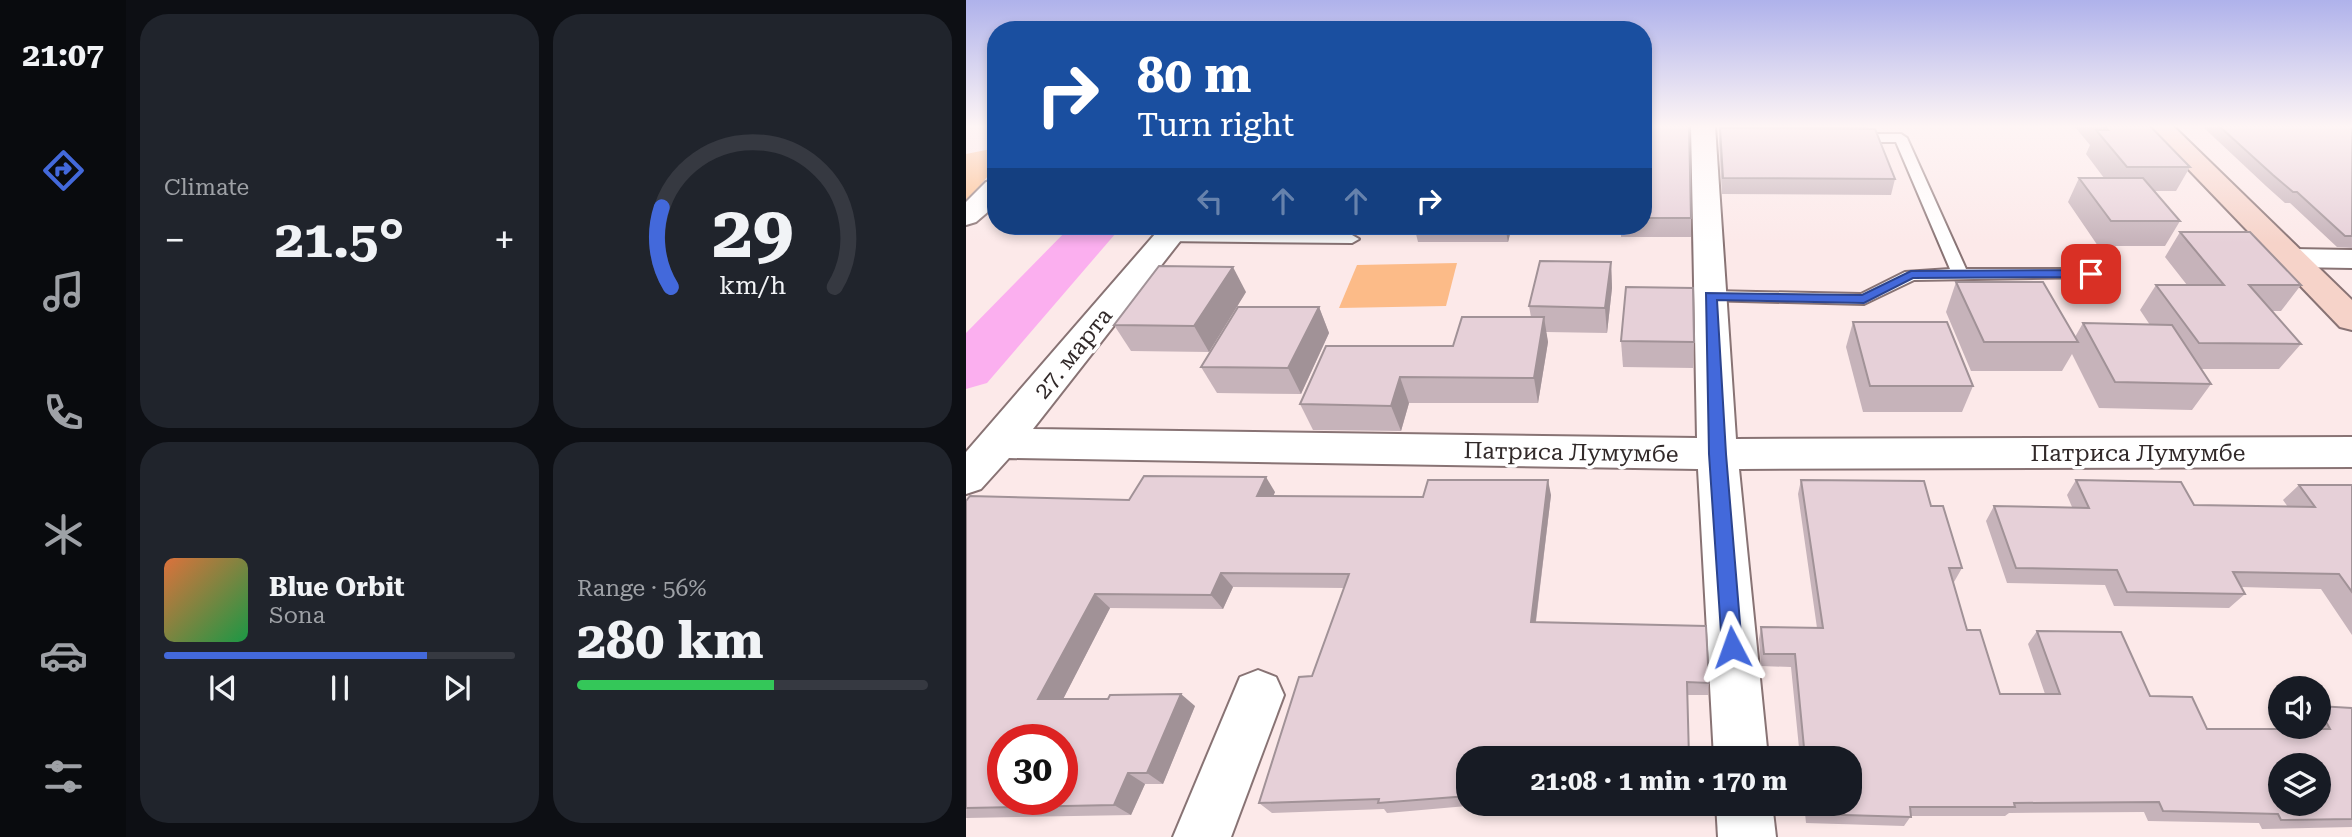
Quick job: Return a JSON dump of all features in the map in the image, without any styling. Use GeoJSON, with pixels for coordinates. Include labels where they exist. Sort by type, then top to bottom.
{"type":"FeatureCollection","features":[{"type":"Feature","properties":{"kind":"street"},"geometry":{"type":"LineString","coordinates":[[1708,165],[1710,296],[1717,454],[1740,746]]}},
{"type":"Feature","properties":{"kind":"street"},"geometry":{"type":"LineString","coordinates":[[2198,165],[2352,319]]}},
{"type":"Feature","properties":{"kind":"street"},"geometry":{"type":"LineString","coordinates":[[966,216],[987,196]]}},
{"type":"Feature","properties":{"kind":"street","name":"27. марта"},"geometry":{"type":"LineString","coordinates":[[966,478],[999,443],[1170,235]]}},
{"type":"Feature","properties":{"kind":"street"},"geometry":{"type":"LineString","coordinates":[[2292,258],[2352,259]]}},
{"type":"Feature","properties":{"kind":"street","name":"Патриса Лумумбе"},"geometry":{"type":"LineString","coordinates":[[999,443],[1717,454],[2352,452]]}},
{"type":"Feature","properties":{"kind":"street"},"geometry":{"type":"LineString","coordinates":[[1202,837],[1258,695]]}},
{"type":"Feature","properties":{"kind":"street"},"geometry":{"type":"LineString","coordinates":[[1745,816],[1747,837]]}},
{"type":"Feature","properties":{"kind":"lane"},"geometry":{"type":"LineString","coordinates":[[1913,165],[1961,274]]}},
{"type":"Feature","properties":{"kind":"lane"},"geometry":{"type":"LineString","coordinates":[[1249,235],[1352,239]]}},
{"type":"Feature","properties":{"kind":"lane"},"geometry":{"type":"LineString","coordinates":[[1710,296],[1864,299],[1911,275],[2091,274]]}},
{"type":"Feature","properties":{"kind":"shaded area"},"geometry":{"type":"Polygon","coordinates":[[[966,165],[987,165],[987,177],[966,203],[966,165]]]}},
{"type":"Feature","properties":{"kind":"shaded area"},"geometry":{"type":"Polygon","coordinates":[[[1457,263],[1446,306],[1339,308],[1357,265],[1457,263]]]}},
{"type":"Feature","properties":{"kind":"building"},"geometry":{"type":"Polygon","coordinates":[[[1652,165],[1690,165],[1691,218],[1652,218],[1652,165]]]}},
{"type":"Feature","properties":{"kind":"building"},"geometry":{"type":"Polygon","coordinates":[[[1722,165],[1889,165],[1895,179],[1723,178],[1722,165]]]}},
{"type":"Feature","properties":{"kind":"building"},"geometry":{"type":"Polygon","coordinates":[[[2125,165],[2190,167],[2127,167],[2125,165]]]}},
{"type":"Feature","properties":{"kind":"building"},"geometry":{"type":"Polygon","coordinates":[[[2262,165],[2352,165],[2352,236],[2345,236],[2297,192],[2293,192],[2262,165]]]}},
{"type":"Feature","properties":{"kind":"building"},"geometry":{"type":"Polygon","coordinates":[[[2079,178],[2143,178],[2180,221],[2111,221],[2079,178]]]}},
{"type":"Feature","properties":{"kind":"building"},"geometry":{"type":"Polygon","coordinates":[[[2180,232],[2250,232],[2301,285],[2249,285],[2301,344],[2199,343],[2156,285],[2224,285],[2180,232]]]}},
{"type":"Feature","properties":{"kind":"building"},"geometry":{"type":"Polygon","coordinates":[[[1540,261],[1611,262],[1605,308],[1529,306],[1540,261]]]}},
{"type":"Feature","properties":{"kind":"building"},"geometry":{"type":"Polygon","coordinates":[[[1159,266],[1233,267],[1194,326],[1114,325],[1159,266]]]}},
{"type":"Feature","properties":{"kind":"building"},"geometry":{"type":"Polygon","coordinates":[[[1956,282],[2043,282],[2078,342],[1984,342],[1956,282]]]}},
{"type":"Feature","properties":{"kind":"building"},"geometry":{"type":"Polygon","coordinates":[[[1626,287],[1693,288],[1694,342],[1621,341],[1626,287]]]}},
{"type":"Feature","properties":{"kind":"building"},"geometry":{"type":"Polygon","coordinates":[[[1238,307],[1319,307],[1288,368],[1201,367],[1238,307]]]}},
{"type":"Feature","properties":{"kind":"building"},"geometry":{"type":"Polygon","coordinates":[[[1462,317],[1544,317],[1534,378],[1400,377],[1391,406],[1300,404],[1326,346],[1453,346],[1462,317]]]}},
{"type":"Feature","properties":{"kind":"building"},"geometry":{"type":"Polygon","coordinates":[[[1853,322],[1947,322],[1973,386],[1870,386],[1853,322]]]}},
{"type":"Feature","properties":{"kind":"building"},"geometry":{"type":"Polygon","coordinates":[[[2083,323],[2172,325],[2211,384],[2115,382],[2083,323]]]}},
{"type":"Feature","properties":{"kind":"building"},"geometry":{"type":"Polygon","coordinates":[[[1144,476],[1266,477],[1257,496],[1423,497],[1428,480],[1548,480],[1531,622],[1706,626],[1709,683],[1687,682],[1689,746],[1456,746],[1456,797],[1378,803],[1379,799],[1259,803],[1299,677],[1312,676],[1349,574],[1221,573],[1211,595],[1095,594],[1038,699],[1108,699],[1110,695],[1181,694],[1147,773],[1128,773],[1114,805],[1078,806],[1078,724],[987,724],[987,808],[966,808],[966,501],[970,496],[1129,500],[1144,476]]]}},
{"type":"Feature","properties":{"kind":"building"},"geometry":{"type":"Polygon","coordinates":[[[1801,480],[1924,481],[1931,506],[1943,506],[1962,568],[1949,568],[1967,630],[1980,630],[2000,694],[2060,694],[2037,631],[2121,632],[2150,696],[2192,697],[2207,729],[2268,729],[2268,739],[2331,739],[2331,707],[2352,708],[2352,819],[2281,820],[2279,816],[2331,816],[2331,753],[2268,753],[2268,814],[2163,811],[2159,802],[2014,803],[2015,807],[1910,807],[1911,817],[1862,816],[1862,746],[1804,746],[1795,654],[1764,654],[1761,627],[1823,628],[1801,480]]]}},
{"type":"Feature","properties":{"kind":"building"},"geometry":{"type":"Polygon","coordinates":[[[2076,480],[2181,482],[2194,505],[2315,507],[2299,485],[2352,485],[2352,592],[2339,574],[2233,572],[2245,594],[2127,592],[2117,570],[2016,568],[1994,506],[2089,508],[2076,480]]]}},
{"type":"Feature","properties":{"kind":"waterway"},"geometry":{"type":"LineString","coordinates":[[966,369],[1090,235]]}},
{"type":"Feature","properties":{"kind":"route"},"geometry":{"type":"LineString","coordinates":[[1732,647],[1717,454],[1710,296],[1864,299],[1911,275],[2091,274]]}}]}
